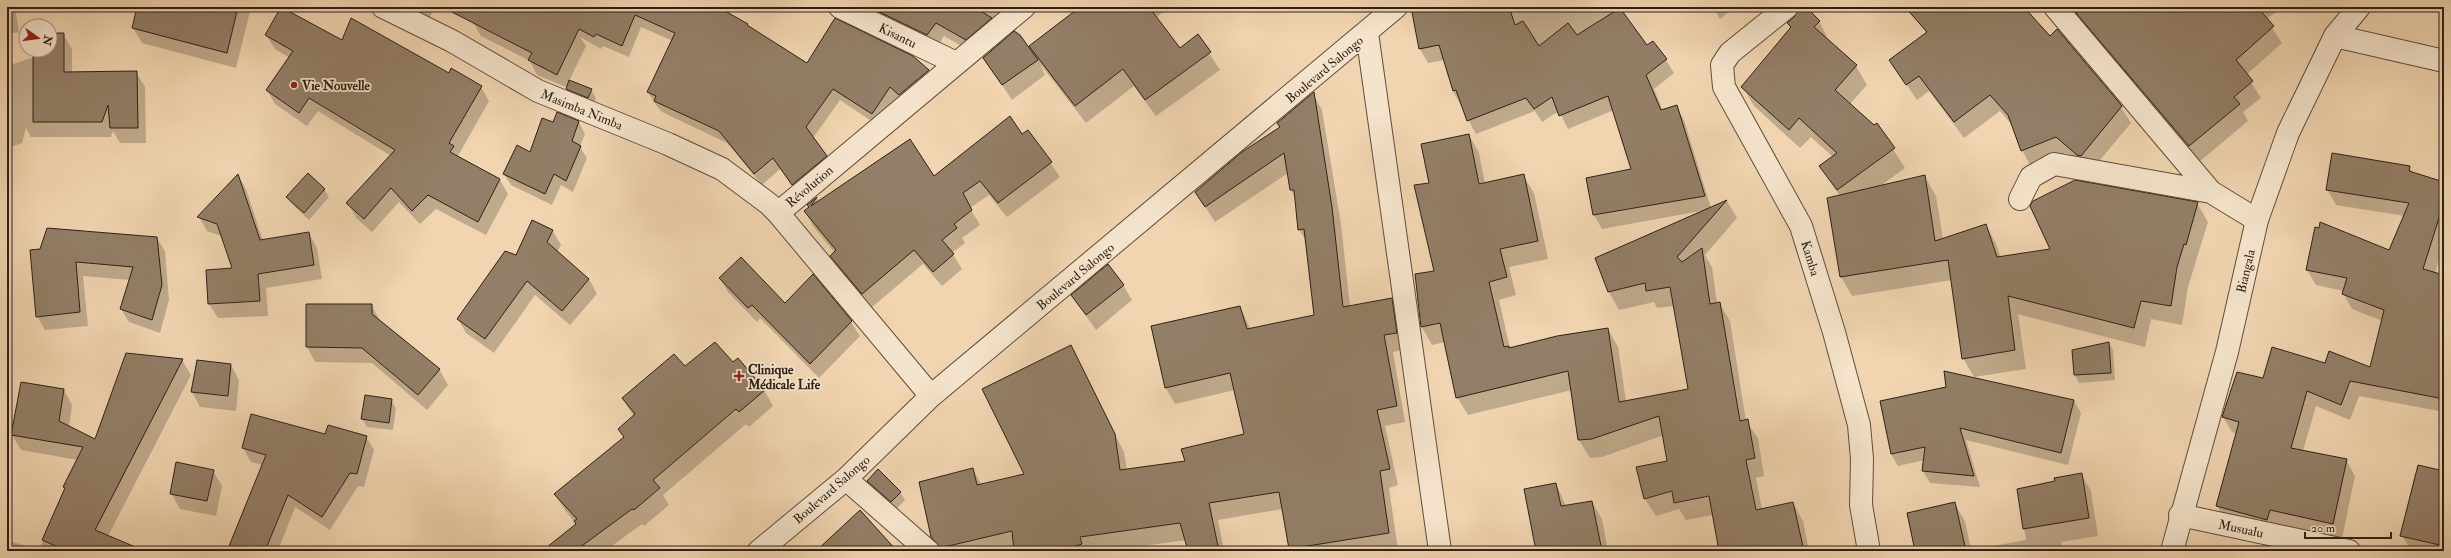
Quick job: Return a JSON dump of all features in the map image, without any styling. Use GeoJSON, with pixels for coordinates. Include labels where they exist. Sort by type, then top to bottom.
{"type":"FeatureCollection","features":[{"type":"Feature","properties":{"kind":"street","name":"Masimba Nimba"},"geometry":{"type":"LineString","coordinates":[[383,7],[452,41],[538,91],[668,144],[722,170],[769,204],[778,213]]}},
{"type":"Feature","properties":{"kind":"street","name":"Kisantu"},"geometry":{"type":"LineString","coordinates":[[840,7],[956,63]]}},
{"type":"Feature","properties":{"kind":"street","name":"Révolution"},"geometry":{"type":"LineString","coordinates":[[931,396],[778,213],[1024,7]]}},
{"type":"Feature","properties":{"kind":"street","name":"Boulevard Salongo"},"geometry":{"type":"LineString","coordinates":[[759,551],[846,479],[931,396],[1367,33],[1396,7]]}},
{"type":"Feature","properties":{"kind":"street","name":"Kamba"},"geometry":{"type":"LineString","coordinates":[[1787,7],[1730,53],[1722,65],[1724,87],[1801,226],[1829,317],[1859,426],[1862,459],[1861,505],[1869,551]]}},
{"type":"Feature","properties":{"kind":"street"},"geometry":{"type":"LineString","coordinates":[[2055,7],[2211,192],[2257,220]]}},
{"type":"Feature","properties":{"kind":"street","name":"Biangala"},"geometry":{"type":"LineString","coordinates":[[2172,551],[2180,515],[2227,352],[2257,220],[2288,133],[2334,36],[2359,7]]}},
{"type":"Feature","properties":{"kind":"street"},"geometry":{"type":"LineString","coordinates":[[1367,33],[1440,551]]}},
{"type":"Feature","properties":{"kind":"street"},"geometry":{"type":"LineString","coordinates":[[2334,36],[2444,61]]}},
{"type":"Feature","properties":{"kind":"street"},"geometry":{"type":"LineString","coordinates":[[2020,198],[2031,177],[2054,164],[2211,192]]}},
{"type":"Feature","properties":{"kind":"street"},"geometry":{"type":"LineString","coordinates":[[846,479],[928,551]]}},
{"type":"Feature","properties":{"kind":"street","name":"Musualu"},"geometry":{"type":"LineString","coordinates":[[2180,515],[2349,551]]}},
{"type":"Feature","properties":{"kind":"building"},"geometry":{"type":"Polygon","coordinates":[[[137,7],[238,7],[227,53],[132,28],[137,7]]]}},
{"type":"Feature","properties":{"kind":"building"},"geometry":{"type":"Polygon","coordinates":[[[281,7],[342,40],[351,18],[449,73],[451,68],[482,86],[449,143],[454,146],[450,152],[500,179],[478,222],[428,195],[412,211],[391,188],[364,219],[346,203],[395,150],[309,98],[299,113],[266,90],[293,51],[265,35],[281,7]]]}},
{"type":"Feature","properties":{"kind":"building"},"geometry":{"type":"Polygon","coordinates":[[[442,7],[718,7],[748,24],[747,25],[807,63],[835,18],[913,56],[929,70],[899,95],[890,87],[872,114],[833,89],[806,127],[827,156],[792,185],[773,158],[754,174],[719,131],[654,101],[656,96],[647,92],[675,33],[635,15],[622,46],[596,34],[594,37],[579,29],[557,75],[528,60],[532,53],[442,7]]]}},
{"type":"Feature","properties":{"kind":"building"},"geometry":{"type":"Polygon","coordinates":[[[869,7],[974,7],[992,18],[966,40],[936,23],[927,35],[869,7]]]}},
{"type":"Feature","properties":{"kind":"building"},"geometry":{"type":"Polygon","coordinates":[[[1080,7],[1149,7],[1180,48],[1198,34],[1211,52],[1145,100],[1123,69],[1075,106],[1029,46],[1080,7]]]}},
{"type":"Feature","properties":{"kind":"building"},"geometry":{"type":"Polygon","coordinates":[[[1411,7],[1509,7],[1515,25],[1523,21],[1539,46],[1568,23],[1577,35],[1620,8],[1647,45],[1653,41],[1667,59],[1646,75],[1661,110],[1677,105],[1705,196],[1593,215],[1586,178],[1631,169],[1608,96],[1559,116],[1552,97],[1534,109],[1526,98],[1467,121],[1456,90],[1453,91],[1439,45],[1419,49],[1411,7]]]}},
{"type":"Feature","properties":{"kind":"building"},"geometry":{"type":"Polygon","coordinates":[[[1799,7],[1806,7],[1820,21],[1814,27],[1857,65],[1835,90],[1874,125],[1877,123],[1895,148],[1837,190],[1819,166],[1837,153],[1799,118],[1789,130],[1741,87],[1791,27],[1787,23],[1795,16],[1799,7]]]}},
{"type":"Feature","properties":{"kind":"building"},"geometry":{"type":"Polygon","coordinates":[[[1905,7],[2024,7],[2050,36],[2057,29],[2122,106],[2081,156],[2077,155],[2056,137],[2021,151],[2008,115],[1990,95],[1954,122],[1919,76],[1906,85],[1889,60],[1927,32],[1905,7]]]}},
{"type":"Feature","properties":{"kind":"building"},"geometry":{"type":"Polygon","coordinates":[[[2083,7],[2257,7],[2274,26],[2236,60],[2253,81],[2234,97],[2240,104],[2189,146],[2076,13],[2083,7]]]}},
{"type":"Feature","properties":{"kind":"building"},"geometry":{"type":"Polygon","coordinates":[[[1014,31],[1020,35],[1038,60],[1002,85],[983,58],[1014,31]]]}},
{"type":"Feature","properties":{"kind":"building"},"geometry":{"type":"Polygon","coordinates":[[[58,33],[64,33],[64,72],[137,71],[138,128],[110,128],[108,105],[102,122],[33,122],[33,58],[58,58],[58,33]]]}},
{"type":"Feature","properties":{"kind":"building"},"geometry":{"type":"Polygon","coordinates":[[[569,80],[592,89],[588,98],[566,89],[569,80]]]}},
{"type":"Feature","properties":{"kind":"building"},"geometry":{"type":"Polygon","coordinates":[[[1314,92],[1332,207],[1343,307],[1392,298],[1397,333],[1384,335],[1397,406],[1377,410],[1390,469],[1380,471],[1389,533],[1289,549],[1279,492],[1209,503],[1219,551],[1188,551],[1180,523],[1080,537],[1082,544],[1060,551],[1014,551],[1012,531],[940,548],[931,537],[919,482],[973,468],[977,485],[1024,474],[982,389],[1071,345],[1115,434],[1120,470],[1185,461],[1181,449],[1244,434],[1230,373],[1165,388],[1151,326],[1240,306],[1247,329],[1314,315],[1304,229],[1298,230],[1294,190],[1290,190],[1284,153],[1205,207],[1195,192],[1242,152],[1280,127],[1277,123],[1314,92]]]}},
{"type":"Feature","properties":{"kind":"building"},"geometry":{"type":"Polygon","coordinates":[[[557,112],[579,121],[572,141],[581,146],[566,181],[554,174],[545,194],[503,174],[517,145],[530,152],[542,118],[553,122],[557,112]]]}},
{"type":"Feature","properties":{"kind":"building"},"geometry":{"type":"Polygon","coordinates":[[[1010,116],[1022,134],[1028,130],[1052,162],[998,203],[980,181],[963,193],[972,210],[954,224],[957,228],[942,240],[954,254],[933,272],[914,250],[862,294],[830,256],[836,250],[804,211],[809,207],[807,205],[817,197],[811,206],[910,139],[934,176],[1010,116]]]}},
{"type":"Feature","properties":{"kind":"building"},"geometry":{"type":"Polygon","coordinates":[[[1469,134],[1479,184],[1524,174],[1538,241],[1500,249],[1507,277],[1489,282],[1504,347],[1509,346],[1509,348],[1557,336],[1608,328],[1619,402],[1688,389],[1670,287],[1646,291],[1645,283],[1608,292],[1595,258],[1727,200],[1677,257],[1682,262],[1702,248],[1710,304],[1720,302],[1740,421],[1748,419],[1755,458],[1746,460],[1756,510],[1793,502],[1804,551],[1719,551],[1709,496],[1674,503],[1672,491],[1644,499],[1636,467],[1667,461],[1659,416],[1592,439],[1578,440],[1568,371],[1456,398],[1440,323],[1421,327],[1415,274],[1434,271],[1414,185],[1429,183],[1421,144],[1469,134]]]}},
{"type":"Feature","properties":{"kind":"building"},"geometry":{"type":"Polygon","coordinates":[[[2332,153],[2410,166],[2409,171],[2444,182],[2444,202],[2423,269],[2444,275],[2444,399],[2350,381],[2341,405],[2307,391],[2291,448],[2347,459],[2333,524],[2270,510],[2267,520],[2216,506],[2239,422],[2222,417],[2237,372],[2263,378],[2272,347],[2325,363],[2329,351],[2370,367],[2384,310],[2342,294],[2347,278],[2306,270],[2315,227],[2319,228],[2320,222],[2389,250],[2409,203],[2326,190],[2332,153]]]}},
{"type":"Feature","properties":{"kind":"building"},"geometry":{"type":"Polygon","coordinates":[[[308,173],[325,189],[304,213],[286,197],[308,173]]]}},
{"type":"Feature","properties":{"kind":"building"},"geometry":{"type":"Polygon","coordinates":[[[238,174],[260,240],[309,232],[314,265],[258,274],[260,301],[208,304],[206,270],[232,268],[217,224],[197,217],[238,174]]]}},
{"type":"Feature","properties":{"kind":"building"},"geometry":{"type":"Polygon","coordinates":[[[1925,175],[1935,241],[1986,224],[1997,257],[2050,249],[2030,206],[2033,201],[2075,180],[2198,202],[2186,245],[2184,244],[2177,267],[2171,306],[2141,301],[2134,328],[2008,296],[2015,350],[1962,359],[1948,260],[1840,277],[1827,198],[1925,175]]]}},
{"type":"Feature","properties":{"kind":"building"},"geometry":{"type":"Polygon","coordinates":[[[532,220],[553,230],[547,242],[589,279],[562,311],[527,281],[485,339],[457,319],[505,251],[516,255],[532,220]]]}},
{"type":"Feature","properties":{"kind":"building"},"geometry":{"type":"Polygon","coordinates":[[[47,228],[157,237],[162,285],[152,320],[120,309],[133,267],[76,262],[80,312],[36,317],[30,250],[40,249],[47,228]]]}},
{"type":"Feature","properties":{"kind":"building"},"geometry":{"type":"Polygon","coordinates":[[[741,257],[785,303],[813,274],[852,321],[810,364],[752,305],[748,308],[719,278],[741,257]]]}},
{"type":"Feature","properties":{"kind":"building"},"geometry":{"type":"Polygon","coordinates":[[[1108,264],[1124,285],[1086,315],[1071,295],[1108,264]]]}},
{"type":"Feature","properties":{"kind":"building"},"geometry":{"type":"Polygon","coordinates":[[[306,304],[372,304],[372,314],[440,369],[418,395],[362,348],[306,347],[306,304]]]}},
{"type":"Feature","properties":{"kind":"building"},"geometry":{"type":"Polygon","coordinates":[[[715,342],[733,362],[738,358],[765,390],[739,412],[736,409],[653,480],[660,488],[634,510],[632,509],[575,551],[542,551],[576,524],[574,521],[577,519],[554,494],[624,437],[618,429],[635,414],[622,398],[674,354],[685,366],[715,342]]]}},
{"type":"Feature","properties":{"kind":"building"},"geometry":{"type":"Polygon","coordinates":[[[2109,342],[2111,373],[2074,375],[2072,350],[2109,342]]]}},
{"type":"Feature","properties":{"kind":"building"},"geometry":{"type":"Polygon","coordinates":[[[126,353],[183,359],[95,530],[145,551],[67,551],[42,540],[65,488],[63,487],[83,447],[11,435],[21,382],[64,389],[59,421],[95,439],[126,353]]]}},
{"type":"Feature","properties":{"kind":"building"},"geometry":{"type":"Polygon","coordinates":[[[197,360],[231,364],[228,396],[191,392],[197,360]]]}},
{"type":"Feature","properties":{"kind":"building"},"geometry":{"type":"Polygon","coordinates":[[[1944,371],[2074,400],[2061,453],[1960,428],[1974,476],[1922,471],[1925,447],[1891,454],[1880,401],[1946,387],[1944,371]]]}},
{"type":"Feature","properties":{"kind":"building"},"geometry":{"type":"Polygon","coordinates":[[[365,395],[392,399],[389,423],[361,419],[365,395]]]}},
{"type":"Feature","properties":{"kind":"building"},"geometry":{"type":"Polygon","coordinates":[[[251,414],[325,434],[328,425],[367,436],[357,474],[350,473],[322,517],[288,495],[265,551],[227,551],[266,455],[242,448],[251,414]]]}},
{"type":"Feature","properties":{"kind":"building"},"geometry":{"type":"Polygon","coordinates":[[[176,462],[214,470],[207,501],[170,494],[176,462]]]}},
{"type":"Feature","properties":{"kind":"building"},"geometry":{"type":"Polygon","coordinates":[[[2418,465],[2444,471],[2444,546],[2400,536],[2418,465]]]}},
{"type":"Feature","properties":{"kind":"building"},"geometry":{"type":"Polygon","coordinates":[[[878,469],[901,492],[891,502],[867,481],[878,469]]]}},
{"type":"Feature","properties":{"kind":"building"},"geometry":{"type":"Polygon","coordinates":[[[2082,473],[2089,518],[2023,529],[2017,489],[2055,481],[2054,478],[2082,473]]]}},
{"type":"Feature","properties":{"kind":"building"},"geometry":{"type":"Polygon","coordinates":[[[1556,483],[1561,506],[1592,501],[1602,551],[1536,551],[1524,489],[1556,483]]]}},
{"type":"Feature","properties":{"kind":"building"},"geometry":{"type":"Polygon","coordinates":[[[1955,502],[1966,551],[1915,551],[1907,513],[1955,502]]]}},
{"type":"Feature","properties":{"kind":"building"},"geometry":{"type":"Polygon","coordinates":[[[860,510],[897,551],[816,551],[860,510]]]}},
{"type":"Feature","properties":{"kind":"place","name":"Vie Nouvelle"},"geometry":{"type":"Point","coordinates":[294,85]}},
{"type":"Feature","properties":{"kind":"place","name":"Clinique Médicale Life"},"geometry":{"type":"Point","coordinates":[739,376]}}]}
